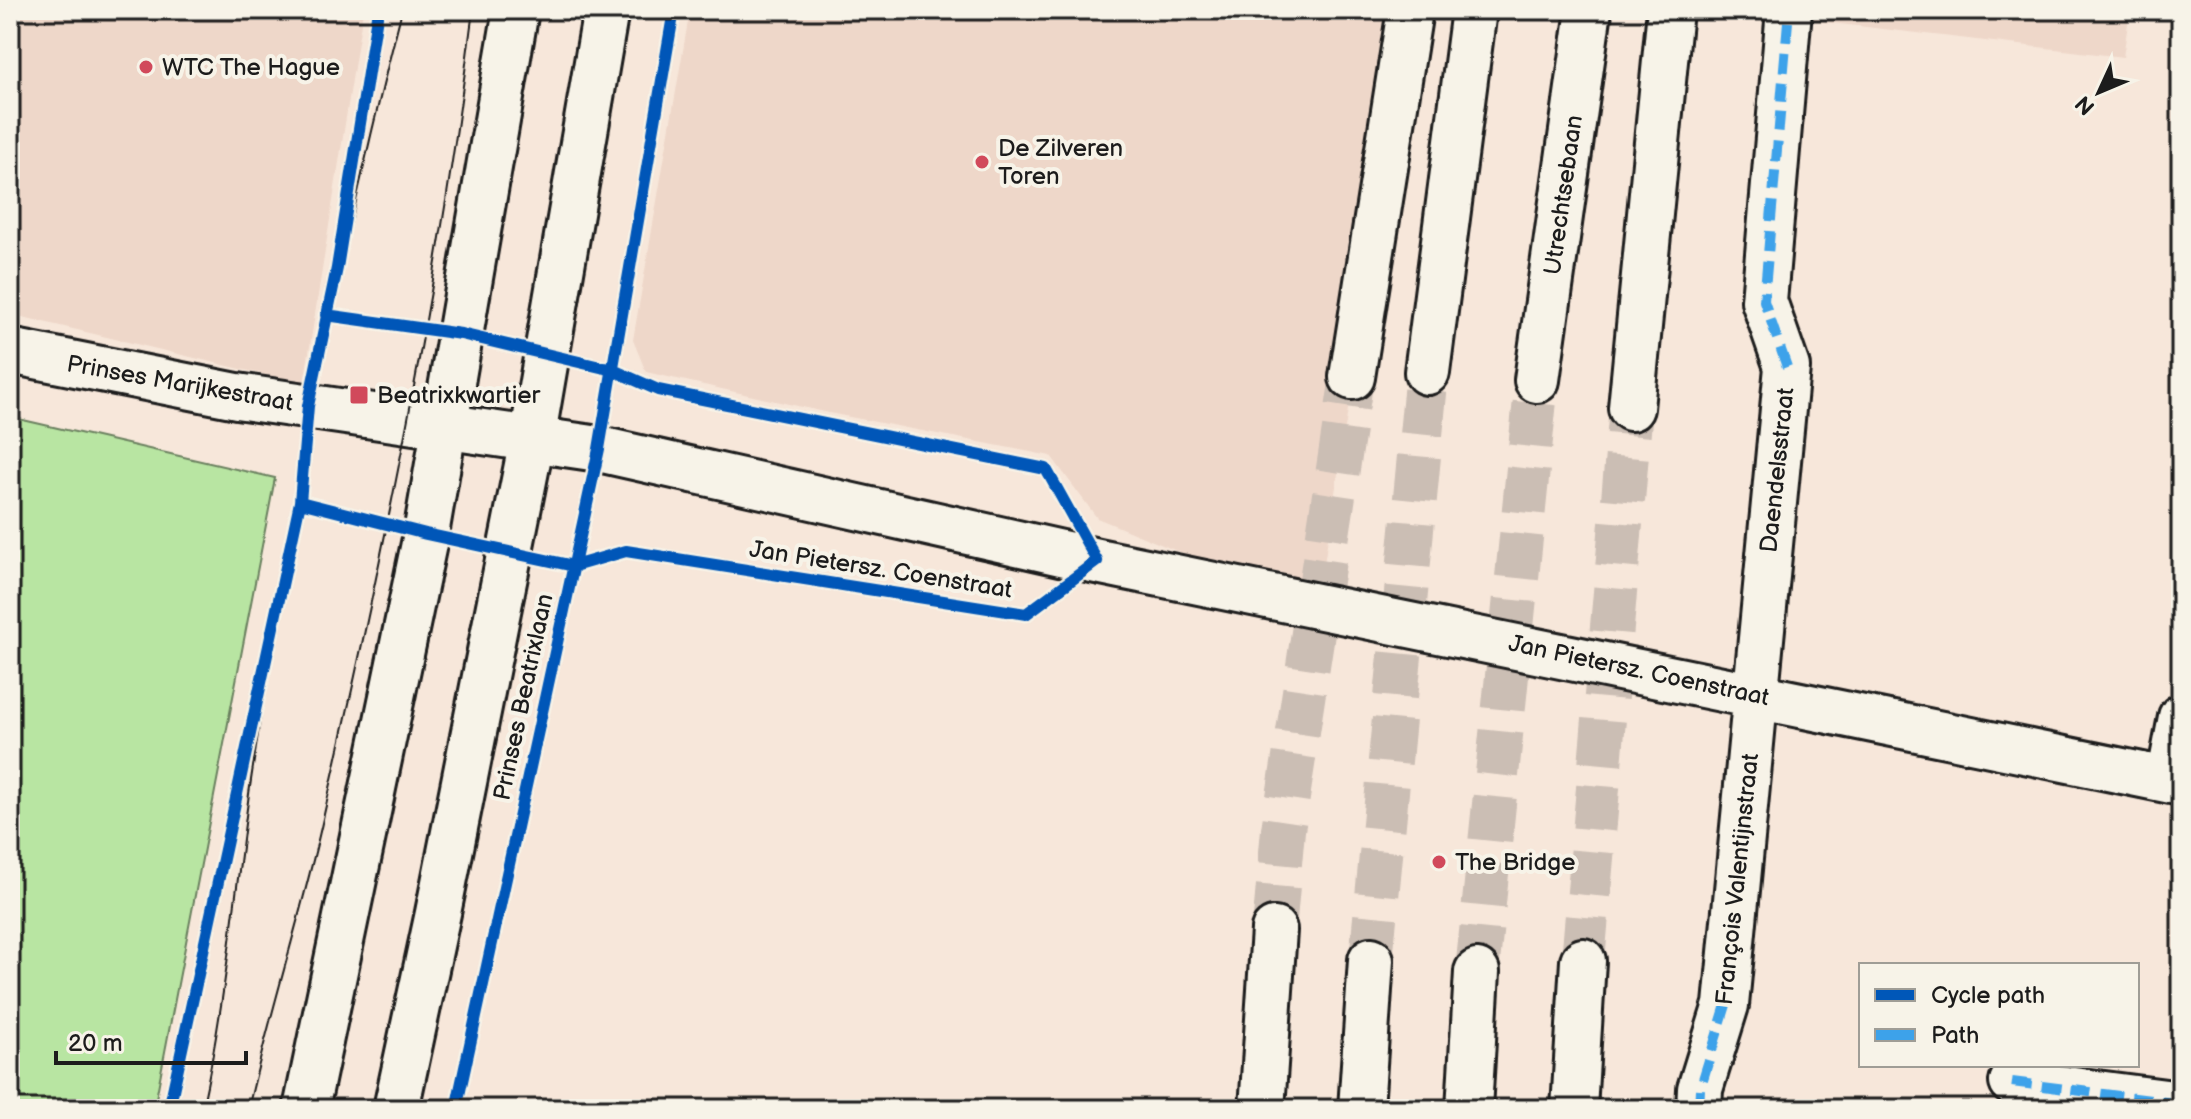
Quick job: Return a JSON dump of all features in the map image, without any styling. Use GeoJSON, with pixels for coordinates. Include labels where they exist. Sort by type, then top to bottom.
{"type":"FeatureCollection","features":[{"type":"Feature","properties":{"kind":"street"},"geometry":{"type":"LineString","coordinates":[[306,1109],[426,534],[516,10]]}},
{"type":"Feature","properties":{"kind":"street","name":"Prinses Beatrixlaan"},"geometry":{"type":"LineString","coordinates":[[396,1109],[532,440],[606,10]]}},
{"type":"Feature","properties":{"kind":"street"},"geometry":{"type":"LineString","coordinates":[[1352,377],[1410,10]]}},
{"type":"Feature","properties":{"kind":"street"},"geometry":{"type":"LineString","coordinates":[[1427,372],[1474,10]]}},
{"type":"Feature","properties":{"kind":"street","name":"Utrechtsebaan"},"geometry":{"type":"LineString","coordinates":[[1537,380],[1589,10]]}},
{"type":"Feature","properties":{"kind":"street"},"geometry":{"type":"LineString","coordinates":[[1631,408],[1670,10]]}},
{"type":"Feature","properties":{"kind":"street","name":"Daendelsstraat"},"geometry":{"type":"LineString","coordinates":[[1756,694],[1787,367],[1764,301],[1789,10]]}},
{"type":"Feature","properties":{"kind":"street","name":"Prinses Marijkestraat"},"geometry":{"type":"LineString","coordinates":[[10,351],[237,396],[445,427]]}},
{"type":"Feature","properties":{"kind":"street"},"geometry":{"type":"LineString","coordinates":[[445,427],[532,440]]}},
{"type":"Feature","properties":{"kind":"street","name":"Jan Pietersz. Coenstraat"},"geometry":{"type":"LineString","coordinates":[[532,440],[599,449],[1097,561],[2175,782]]}},
{"type":"Feature","properties":{"kind":"street","name":"François Valentijnstraat"},"geometry":{"type":"LineString","coordinates":[[1699,1109],[1700,1089],[1726,1005],[1756,694]]}},
{"type":"Feature","properties":{"kind":"street"},"geometry":{"type":"LineString","coordinates":[[2175,782],[2181,717]]}},
{"type":"Feature","properties":{"kind":"street"},"geometry":{"type":"LineString","coordinates":[[1262,1109],[1274,930]]}},
{"type":"Feature","properties":{"kind":"street"},"geometry":{"type":"LineString","coordinates":[[1361,1109],[1371,960]]}},
{"type":"Feature","properties":{"kind":"street"},"geometry":{"type":"LineString","coordinates":[[1574,1109],[1583,961]]}},
{"type":"Feature","properties":{"kind":"street"},"geometry":{"type":"LineString","coordinates":[[1469,1109],[1477,972]]}},
{"type":"Feature","properties":{"kind":"street"},"geometry":{"type":"LineString","coordinates":[[2012,1082],[2101,1101],[2181,1104]]}},
{"type":"Feature","properties":{"kind":"shaded area"},"geometry":{"type":"Polygon","coordinates":[[[10,10],[363,10],[304,384],[10,314],[10,10]]]}},
{"type":"Feature","properties":{"kind":"shaded area"},"geometry":{"type":"Polygon","coordinates":[[[690,10],[1410,10],[1317,609],[1097,518],[1051,456],[829,413],[646,372],[633,340],[690,10]]]}},
{"type":"Feature","properties":{"kind":"shaded area"},"geometry":{"type":"Polygon","coordinates":[[[1790,10],[2130,10],[2123,57],[1789,18],[1790,10]]]}},
{"type":"Feature","properties":{"kind":"green space"},"geometry":{"type":"Polygon","coordinates":[[[10,417],[275,478],[154,1109],[10,1109],[10,417]]]}},
{"type":"Feature","properties":{"kind":"tunnel"},"geometry":{"type":"LineString","coordinates":[[1371,960],[1427,372]]}},
{"type":"Feature","properties":{"kind":"tunnel"},"geometry":{"type":"LineString","coordinates":[[1274,930],[1283,830],[1352,377]]}},
{"type":"Feature","properties":{"kind":"tunnel"},"geometry":{"type":"LineString","coordinates":[[1477,972],[1537,380]]}},
{"type":"Feature","properties":{"kind":"tunnel"},"geometry":{"type":"LineString","coordinates":[[1583,961],[1631,408]]}},
{"type":"Feature","properties":{"kind":"tram line"},"geometry":{"type":"LineString","coordinates":[[202,1109],[218,1028],[251,780],[316,393],[356,201],[402,10]]}},
{"type":"Feature","properties":{"kind":"tram line"},"geometry":{"type":"LineString","coordinates":[[248,1109],[322,823],[388,520],[427,317],[473,10]]}},
{"type":"Feature","properties":{"kind":"marked path"},"geometry":{"type":"LineString","coordinates":[[1787,367],[1764,301],[1789,10]]}},
{"type":"Feature","properties":{"kind":"marked path"},"geometry":{"type":"LineString","coordinates":[[1699,1109],[1700,1089],[1726,1005]]}},
{"type":"Feature","properties":{"kind":"marked path"},"geometry":{"type":"LineString","coordinates":[[2012,1082],[2181,1104]]}},
{"type":"Feature","properties":{"kind":"cycle path"},"geometry":{"type":"LineString","coordinates":[[169,1109],[300,502],[308,406],[337,268],[378,10]]}},
{"type":"Feature","properties":{"kind":"cycle path"},"geometry":{"type":"LineString","coordinates":[[456,1109],[599,449],[674,10]]}},
{"type":"Feature","properties":{"kind":"cycle path"},"geometry":{"type":"LineString","coordinates":[[300,502],[426,534],[574,566],[626,551],[1026,614],[1097,561],[1046,469],[658,390],[613,370],[461,334],[326,315]]}},
{"type":"Feature","properties":{"kind":"place","name":"WTC The Hague"},"geometry":{"type":"Point","coordinates":[146,67]}},
{"type":"Feature","properties":{"kind":"place","name":"De Zilveren Toren"},"geometry":{"type":"Point","coordinates":[982,162]}},
{"type":"Feature","properties":{"kind":"place","name":"Beatrixkwartier"},"geometry":{"type":"Point","coordinates":[359,395]}},
{"type":"Feature","properties":{"kind":"place","name":"The Bridge"},"geometry":{"type":"Point","coordinates":[1439,862]}}]}
